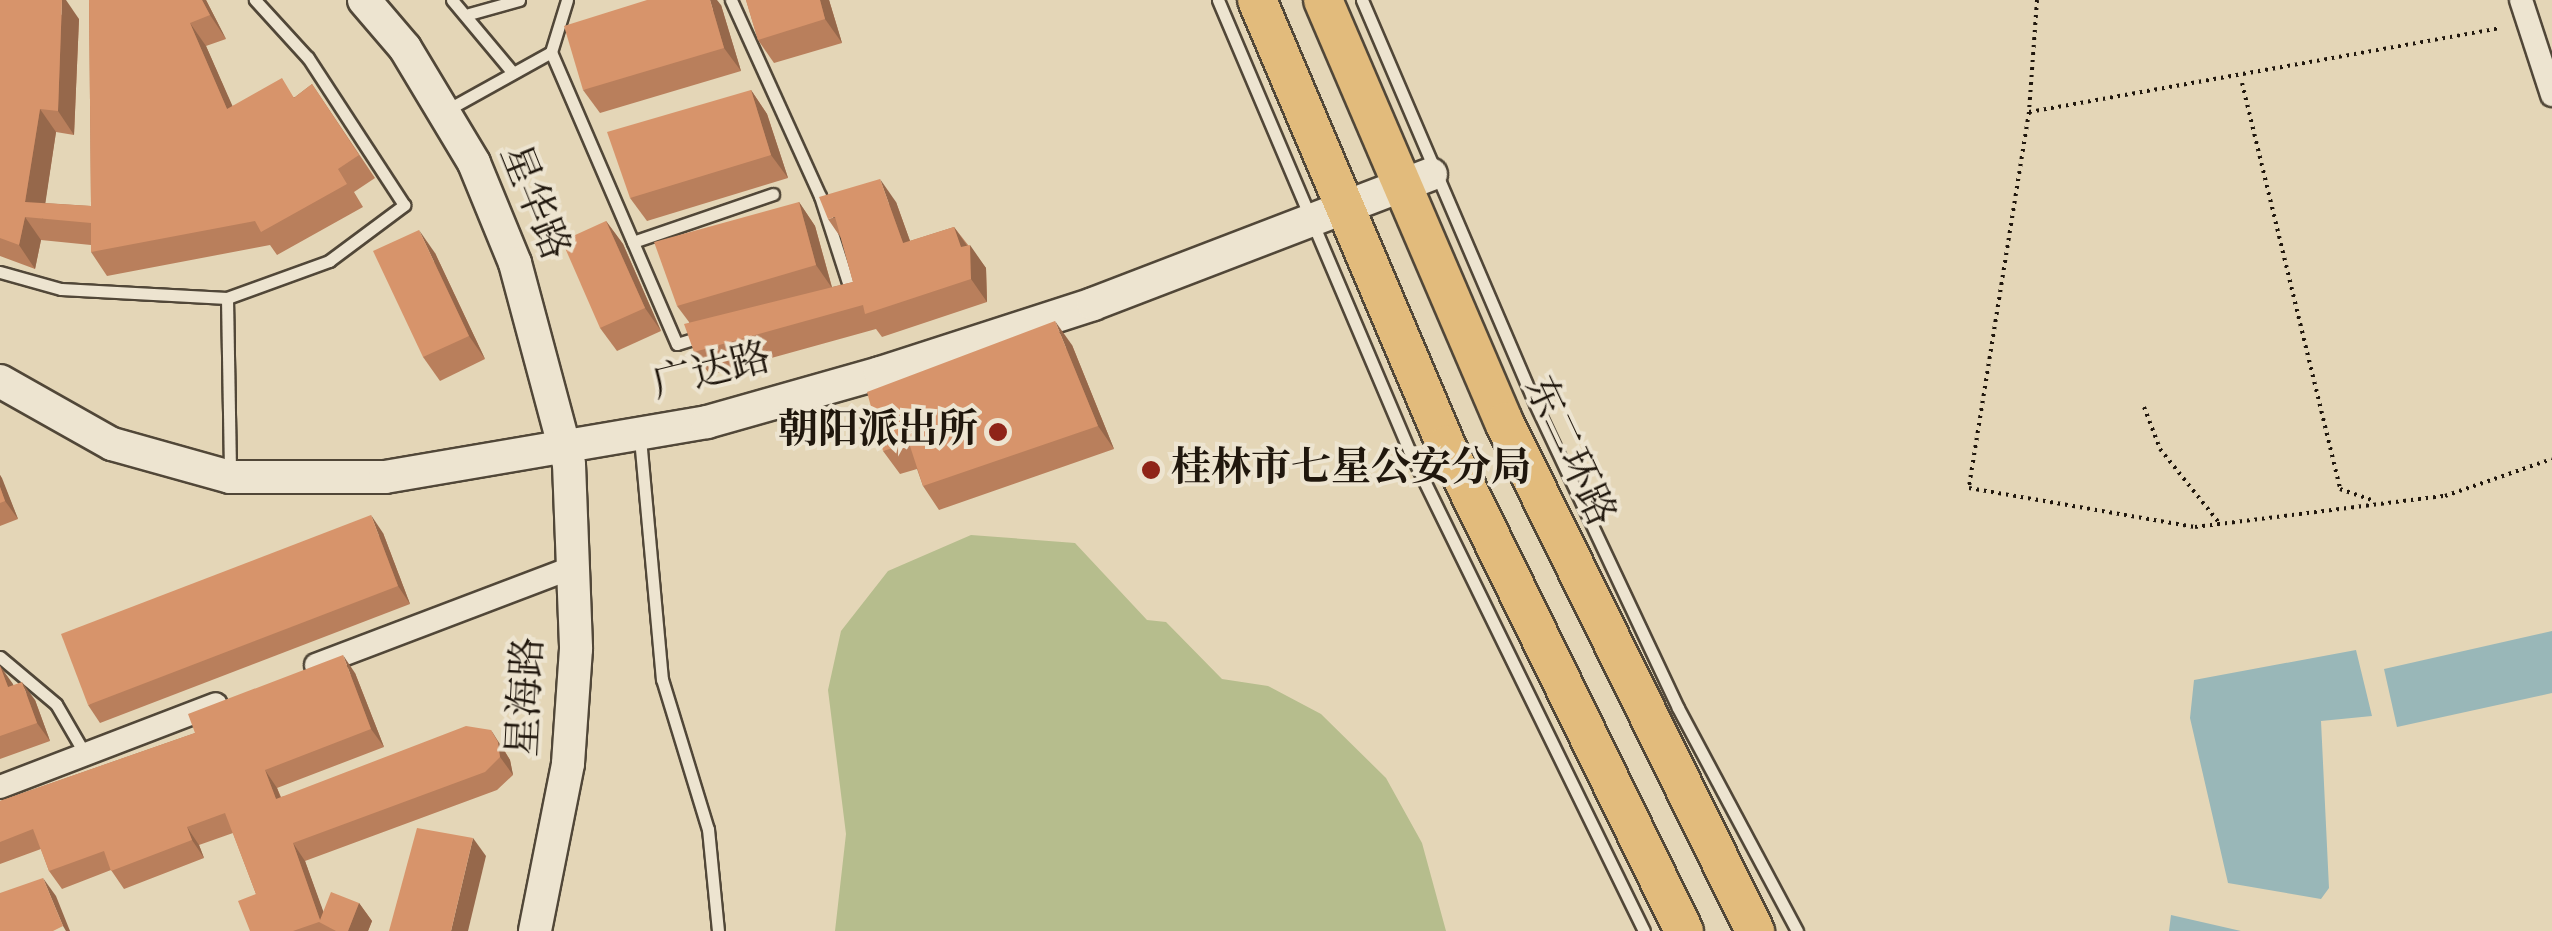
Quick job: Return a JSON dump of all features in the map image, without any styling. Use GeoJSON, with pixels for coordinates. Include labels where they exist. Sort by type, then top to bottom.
{"type":"FeatureCollection","features":[{"type":"Feature","properties":{"kind":"main road"},"geometry":{"type":"LineString","coordinates":[[1257,0],[1324,218],[1590,752],[1684,931]]}},
{"type":"Feature","properties":{"kind":"main road","name":"东二环路"},"geometry":{"type":"LineString","coordinates":[[1322,0],[1414,181],[1646,724],[1755,931]]}},
{"type":"Feature","properties":{"kind":"street","name":"星华路"},"geometry":{"type":"LineString","coordinates":[[364,0],[443,112],[515,263],[567,456]]}},
{"type":"Feature","properties":{"kind":"street"},"geometry":{"type":"LineString","coordinates":[[2522,0],[2552,95]]}},
{"type":"Feature","properties":{"kind":"street","name":"广达路"},"geometry":{"type":"LineString","coordinates":[[0,381],[112,444],[230,477],[385,477],[567,456],[898,367],[1324,218],[1414,181]]}},
{"type":"Feature","properties":{"kind":"street","name":"星海路"},"geometry":{"type":"LineString","coordinates":[[534,931],[568,764],[574,566],[567,456]]}},
{"type":"Feature","properties":{"kind":"street"},"geometry":{"type":"LineString","coordinates":[[284,678],[574,566]]}},
{"type":"Feature","properties":{"kind":"street"},"geometry":{"type":"LineString","coordinates":[[0,787],[248,691]]}},
{"type":"Feature","properties":{"kind":"lane"},"geometry":{"type":"LineString","coordinates":[[0,272],[61,289],[227,298],[329,261],[404,205],[308,58],[255,0]]}},
{"type":"Feature","properties":{"kind":"lane"},"geometry":{"type":"LineString","coordinates":[[452,0],[470,14],[512,73]]}},
{"type":"Feature","properties":{"kind":"lane"},"geometry":{"type":"LineString","coordinates":[[470,14],[519,0]]}},
{"type":"Feature","properties":{"kind":"lane"},"geometry":{"type":"LineString","coordinates":[[566,0],[551,52],[676,344],[730,328]]}},
{"type":"Feature","properties":{"kind":"lane"},"geometry":{"type":"LineString","coordinates":[[730,0],[855,291],[837,296]]}},
{"type":"Feature","properties":{"kind":"lane"},"geometry":{"type":"LineString","coordinates":[[1218,0],[1324,218],[1554,758],[1644,931]]}},
{"type":"Feature","properties":{"kind":"lane"},"geometry":{"type":"LineString","coordinates":[[1362,0],[1414,181],[1678,708],[1797,931]]}},
{"type":"Feature","properties":{"kind":"lane"},"geometry":{"type":"LineString","coordinates":[[443,112],[551,52]]}},
{"type":"Feature","properties":{"kind":"lane"},"geometry":{"type":"LineString","coordinates":[[633,242],[774,194]]}},
{"type":"Feature","properties":{"kind":"lane"},"geometry":{"type":"LineString","coordinates":[[227,298],[230,477]]}},
{"type":"Feature","properties":{"kind":"lane"},"geometry":{"type":"LineString","coordinates":[[640,434],[662,678],[708,829],[718,931]]}},
{"type":"Feature","properties":{"kind":"lane"},"geometry":{"type":"LineString","coordinates":[[0,658],[56,704],[85,754]]}},
{"type":"Feature","properties":{"kind":"path"},"geometry":{"type":"LineString","coordinates":[[2037,0],[2030,112],[1969,488],[2195,527],[2445,496],[2552,460]]}},
{"type":"Feature","properties":{"kind":"path"},"geometry":{"type":"LineString","coordinates":[[2030,112],[2242,80],[2499,28]]}},
{"type":"Feature","properties":{"kind":"path"},"geometry":{"type":"LineString","coordinates":[[2242,80],[2340,489],[2380,503]]}},
{"type":"Feature","properties":{"kind":"path"},"geometry":{"type":"LineString","coordinates":[[2144,407],[2160,449],[2220,524]]}},
{"type":"Feature","properties":{"kind":"green space"},"geometry":{"type":"Polygon","coordinates":[[[971,535],[1075,543],[1147,620],[1166,622],[1222,679],[1268,686],[1321,714],[1386,778],[1422,843],[1446,931],[835,931],[846,834],[828,690],[841,631],[888,571],[971,535]]]}},
{"type":"Feature","properties":{"kind":"water"},"geometry":{"type":"Polygon","coordinates":[[[2552,631],[2552,693],[2397,727],[2384,669],[2552,631]]]}},
{"type":"Feature","properties":{"kind":"water"},"geometry":{"type":"Polygon","coordinates":[[[2356,650],[2372,716],[2321,721],[2329,888],[2321,899],[2228,883],[2190,718],[2194,680],[2356,650]]]}},
{"type":"Feature","properties":{"kind":"water"},"geometry":{"type":"Polygon","coordinates":[[[2171,915],[2241,931],[2169,931],[2171,915]]]}},
{"type":"Feature","properties":{"kind":"building"},"geometry":{"type":"Polygon","coordinates":[[[0,0],[62,0],[58,111],[40,109],[25,202],[91,206],[89,0],[202,0],[210,15],[190,23],[227,109],[282,78],[294,98],[312,84],[359,155],[338,169],[347,184],[261,232],[255,221],[91,252],[91,223],[25,217],[19,245],[0,238],[0,0]]]}},
{"type":"Feature","properties":{"kind":"building"},"geometry":{"type":"Polygon","coordinates":[[[647,0],[710,0],[724,48],[583,90],[564,26],[647,0]]]}},
{"type":"Feature","properties":{"kind":"building"},"geometry":{"type":"Polygon","coordinates":[[[746,0],[820,0],[825,19],[758,40],[746,0]]]}},
{"type":"Feature","properties":{"kind":"building"},"geometry":{"type":"Polygon","coordinates":[[[751,90],[771,155],[630,198],[607,132],[751,90]]]}},
{"type":"Feature","properties":{"kind":"building"},"geometry":{"type":"Polygon","coordinates":[[[880,179],[903,243],[954,227],[961,247],[970,245],[971,279],[865,314],[863,305],[694,352],[684,324],[853,282],[835,217],[828,219],[819,197],[880,179]]]}},
{"type":"Feature","properties":{"kind":"building"},"geometry":{"type":"Polygon","coordinates":[[[799,202],[816,265],[677,306],[654,242],[799,202]]]}},
{"type":"Feature","properties":{"kind":"building"},"geometry":{"type":"Polygon","coordinates":[[[606,221],[645,308],[600,328],[562,241],[606,221]]]}},
{"type":"Feature","properties":{"kind":"building"},"geometry":{"type":"Polygon","coordinates":[[[419,230],[469,336],[423,357],[373,251],[419,230]]]}},
{"type":"Feature","properties":{"kind":"building","name":"朝阳派出所"},"geometry":{"type":"Polygon","coordinates":[[[1055,321],[1098,426],[923,486],[909,443],[883,451],[867,392],[1055,321]]]}},
{"type":"Feature","properties":{"kind":"building"},"geometry":{"type":"Polygon","coordinates":[[[371,515],[398,586],[88,705],[61,634],[371,515]]]}},
{"type":"Feature","properties":{"kind":"building"},"geometry":{"type":"Polygon","coordinates":[[[343,655],[371,729],[265,770],[276,799],[466,726],[491,730],[500,757],[485,772],[293,843],[320,920],[331,892],[359,903],[348,931],[336,931],[319,922],[293,931],[250,931],[238,901],[256,894],[225,813],[187,827],[192,840],[111,871],[104,851],[49,871],[33,829],[0,842],[0,801],[195,733],[188,714],[343,655]]]}},
{"type":"Feature","properties":{"kind":"building"},"geometry":{"type":"Polygon","coordinates":[[[0,666],[8,687],[22,682],[37,723],[0,736],[0,666]]]}},
{"type":"Feature","properties":{"kind":"building"},"geometry":{"type":"Polygon","coordinates":[[[417,828],[473,838],[451,931],[389,931],[417,828]]]}},
{"type":"Feature","properties":{"kind":"building"},"geometry":{"type":"Polygon","coordinates":[[[43,878],[63,926],[53,931],[0,931],[0,893],[43,878]]]}},
{"type":"Feature","properties":{"kind":"place","name":"朝阳派出所"},"geometry":{"type":"Point","coordinates":[998,432]}},
{"type":"Feature","properties":{"kind":"place","name":"桂林市七星公安分局"},"geometry":{"type":"Point","coordinates":[1151,470]}}]}
